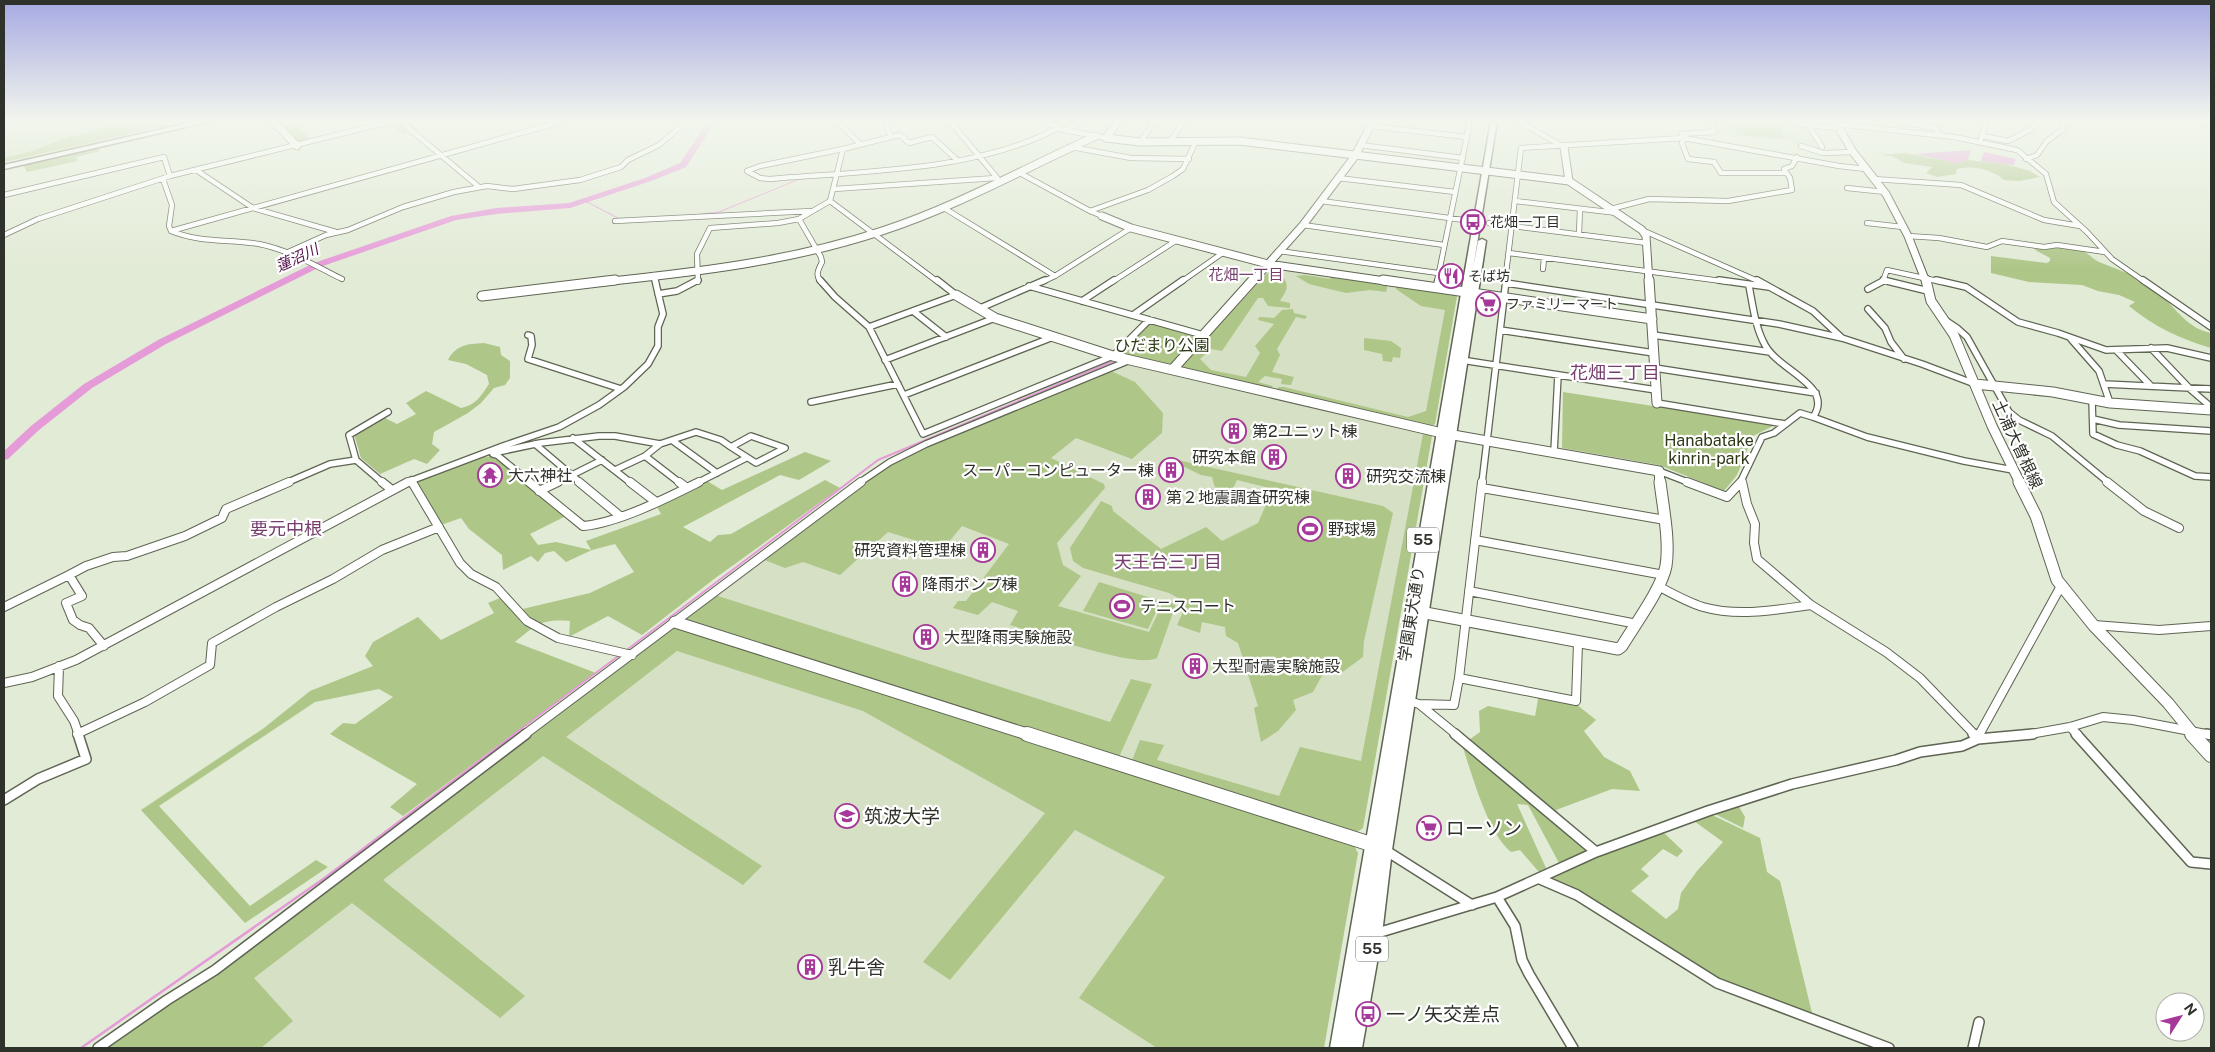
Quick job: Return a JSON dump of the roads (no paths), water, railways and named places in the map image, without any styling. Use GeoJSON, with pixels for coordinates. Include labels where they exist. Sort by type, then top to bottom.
{"type":"FeatureCollection","features":[{"type":"Feature","properties":{"kind":"main road","name":"学園東大通り"},"geometry":{"type":"LineString","coordinates":[[1338,1048],[1378,847],[1489,172]]}},
{"type":"Feature","properties":{"kind":"main road","name":"学園東大通り"},"geometry":{"type":"LineString","coordinates":[[1354,1048],[1374,934],[1378,847],[1414,703],[1417,612]]}},
{"type":"Feature","properties":{"kind":"street"},"geometry":{"type":"LineString","coordinates":[[4,196],[110,170]]}},
{"type":"Feature","properties":{"kind":"street"},"geometry":{"type":"LineString","coordinates":[[168,170],[170,176]]}},
{"type":"Feature","properties":{"kind":"street"},"geometry":{"type":"LineString","coordinates":[[196,170],[253,208],[336,232]]}},
{"type":"Feature","properties":{"kind":"street"},"geometry":{"type":"LineString","coordinates":[[4,235],[40,218],[170,176],[196,170]]}},
{"type":"Feature","properties":{"kind":"street"},"geometry":{"type":"LineString","coordinates":[[171,231],[389,170]]}},
{"type":"Feature","properties":{"kind":"street"},"geometry":{"type":"LineString","coordinates":[[458,170],[479,187]]}},
{"type":"Feature","properties":{"kind":"street"},"geometry":{"type":"LineString","coordinates":[[286,253],[414,203],[454,192],[479,187],[513,190],[580,180],[611,170]]}},
{"type":"Feature","properties":{"kind":"street"},"geometry":{"type":"LineString","coordinates":[[749,170],[747,171],[760,178],[769,179],[865,170]]}},
{"type":"Feature","properties":{"kind":"street"},"geometry":{"type":"LineString","coordinates":[[991,170],[998,179]]}},
{"type":"Feature","properties":{"kind":"street"},"geometry":{"type":"LineString","coordinates":[[482,296],[554,286],[698,271],[816,250],[944,208],[998,179],[1022,170]]}},
{"type":"Feature","properties":{"kind":"street"},"geometry":{"type":"LineString","coordinates":[[1090,211],[1148,190],[1180,170]]}},
{"type":"Feature","properties":{"kind":"street"},"geometry":{"type":"LineString","coordinates":[[1173,369],[1303,225],[1344,170]]}},
{"type":"Feature","properties":{"kind":"street"},"geometry":{"type":"LineString","coordinates":[[1436,288],[1460,170]]}},
{"type":"Feature","properties":{"kind":"street"},"geometry":{"type":"LineString","coordinates":[[1475,170],[1569,181],[1642,230],[1735,269],[1769,287],[1834,326],[1842,338]]}},
{"type":"Feature","properties":{"kind":"street"},"geometry":{"type":"LineString","coordinates":[[1414,703],[1454,705],[1459,678],[1519,170]]}},
{"type":"Feature","properties":{"kind":"street"},"geometry":{"type":"LineString","coordinates":[[1567,170],[1569,181]]}},
{"type":"Feature","properties":{"kind":"street"},"geometry":{"type":"LineString","coordinates":[[1720,170],[1721,172],[1786,173]]}},
{"type":"Feature","properties":{"kind":"street"},"geometry":{"type":"LineString","coordinates":[[1516,201],[1580,209],[1615,211],[1648,199],[1728,201],[1792,190],[1790,178],[1785,170]]}},
{"type":"Feature","properties":{"kind":"street","name":"土浦大曽根線"},"geometry":{"type":"LineString","coordinates":[[1867,170],[1885,192],[1925,278],[1928,292],[1935,308],[1958,342],[1992,426],[2036,516],[2053,571],[2062,586],[2094,625],[2164,698],[2190,732],[2211,755]]}},
{"type":"Feature","properties":{"kind":"street"},"geometry":{"type":"LineString","coordinates":[[2041,170],[2046,174],[2054,202],[2105,252],[2126,269],[2211,327]]}},
{"type":"Feature","properties":{"kind":"street"},"geometry":{"type":"LineString","coordinates":[[658,294],[678,291],[697,284],[699,248],[710,228],[778,223],[798,219],[830,201],[837,172]]}},
{"type":"Feature","properties":{"kind":"street"},"geometry":{"type":"LineString","coordinates":[[1018,172],[1090,211],[1131,228],[1268,264],[1652,319]]}},
{"type":"Feature","properties":{"kind":"street"},"geometry":{"type":"LineString","coordinates":[[1338,178],[1455,192]]}},
{"type":"Feature","properties":{"kind":"street"},"geometry":{"type":"LineString","coordinates":[[163,179],[172,205],[169,226],[171,231],[179,235],[206,239],[260,244],[286,253],[342,279]]}},
{"type":"Feature","properties":{"kind":"street"},"geometry":{"type":"LineString","coordinates":[[834,189],[998,179]]}},
{"type":"Feature","properties":{"kind":"street"},"geometry":{"type":"LineString","coordinates":[[1874,179],[1962,185],[2044,220],[2080,226]]}},
{"type":"Feature","properties":{"kind":"street"},"geometry":{"type":"LineString","coordinates":[[1847,188],[1885,192]]}},
{"type":"Feature","properties":{"kind":"street"},"geometry":{"type":"LineString","coordinates":[[830,201],[956,295],[995,318],[1113,356],[1446,434],[1659,471],[1727,497],[1742,481],[1762,437],[1774,433],[1800,413],[1867,437],[1964,461],[2013,470]]}},
{"type":"Feature","properties":{"kind":"street"},"geometry":{"type":"LineString","coordinates":[[1321,201],[1472,221]]}},
{"type":"Feature","properties":{"kind":"street"},"geometry":{"type":"LineString","coordinates":[[944,208],[1055,276]]}},
{"type":"Feature","properties":{"kind":"street"},"geometry":{"type":"LineString","coordinates":[[1579,234],[1580,209]]}},
{"type":"Feature","properties":{"kind":"street"},"geometry":{"type":"LineString","coordinates":[[615,221],[814,210]]}},
{"type":"Feature","properties":{"kind":"street"},"geometry":{"type":"LineString","coordinates":[[798,219],[807,231],[822,262],[818,271],[818,278],[835,297],[869,327],[923,434],[1113,356],[1149,320]]}},
{"type":"Feature","properties":{"kind":"street"},"geometry":{"type":"LineString","coordinates":[[1489,223],[1647,243]]}},
{"type":"Feature","properties":{"kind":"street"},"geometry":{"type":"LineString","coordinates":[[1867,223],[1986,247],[2002,241],[2044,247],[2057,245],[2105,252]]}},
{"type":"Feature","properties":{"kind":"street"},"geometry":{"type":"LineString","coordinates":[[1303,225],[1444,245]]}},
{"type":"Feature","properties":{"kind":"street"},"geometry":{"type":"LineString","coordinates":[[978,308],[1055,276],[1131,228]]}},
{"type":"Feature","properties":{"kind":"street"},"geometry":{"type":"LineString","coordinates":[[1642,230],[1646,236],[1647,243],[1657,404],[1785,424]]}},
{"type":"Feature","properties":{"kind":"street"},"geometry":{"type":"LineString","coordinates":[[1082,301],[1178,240]]}},
{"type":"Feature","properties":{"kind":"street"},"geometry":{"type":"LineString","coordinates":[[1279,251],[1438,273]]}},
{"type":"Feature","properties":{"kind":"street"},"geometry":{"type":"LineString","coordinates":[[1133,315],[1224,252]]}},
{"type":"Feature","properties":{"kind":"street"},"geometry":{"type":"LineString","coordinates":[[1509,253],[1749,286],[1769,287]]}},
{"type":"Feature","properties":{"kind":"street"},"geometry":{"type":"LineString","coordinates":[[1543,269],[1544,258]]}},
{"type":"Feature","properties":{"kind":"street"},"geometry":{"type":"LineString","coordinates":[[1883,281],[1887,270],[1966,287],[2018,322],[2106,350],[2151,348],[2182,350],[2211,358]]}},
{"type":"Feature","properties":{"kind":"street"},"geometry":{"type":"LineString","coordinates":[[485,454],[497,448],[562,426],[594,408],[645,367],[658,346],[658,321],[663,314],[654,275]]}},
{"type":"Feature","properties":{"kind":"street"},"geometry":{"type":"LineString","coordinates":[[1868,289],[1883,281],[1928,292]]}},
{"type":"Feature","properties":{"kind":"street"},"geometry":{"type":"LineString","coordinates":[[1506,283],[1651,303],[1779,324],[1842,338],[1904,359],[1968,384],[2053,392],[2110,403],[2211,408]]}},
{"type":"Feature","properties":{"kind":"street"},"geometry":{"type":"LineString","coordinates":[[1029,286],[1203,335]]}},
{"type":"Feature","properties":{"kind":"street"},"geometry":{"type":"LineString","coordinates":[[1749,286],[1756,321],[1762,339],[1770,352],[1776,360],[1810,386],[1819,397],[1818,411],[1813,417]]}},
{"type":"Feature","properties":{"kind":"street"},"geometry":{"type":"LineString","coordinates":[[869,327],[956,295]]}},
{"type":"Feature","properties":{"kind":"street"},"geometry":{"type":"LineString","coordinates":[[1868,310],[1885,328],[1891,342],[1904,359]]}},
{"type":"Feature","properties":{"kind":"street"},"geometry":{"type":"LineString","coordinates":[[913,311],[946,337]]}},
{"type":"Feature","properties":{"kind":"street"},"geometry":{"type":"LineString","coordinates":[[885,360],[995,318]]}},
{"type":"Feature","properties":{"kind":"street"},"geometry":{"type":"LineString","coordinates":[[1944,319],[1956,325],[1967,338],[2009,412],[2021,423],[2052,436],[2093,467],[2136,506],[2153,518],[2179,528]]}},
{"type":"Feature","properties":{"kind":"street"},"geometry":{"type":"LineString","coordinates":[[1500,330],[1654,353]]}},
{"type":"Feature","properties":{"kind":"street"},"geometry":{"type":"LineString","coordinates":[[528,335],[531,336],[532,345],[528,359],[621,388]]}},
{"type":"Feature","properties":{"kind":"street"},"geometry":{"type":"LineString","coordinates":[[1653,335],[1770,352]]}},
{"type":"Feature","properties":{"kind":"street"},"geometry":{"type":"LineString","coordinates":[[904,395],[1053,337]]}},
{"type":"Feature","properties":{"kind":"street"},"geometry":{"type":"LineString","coordinates":[[2071,338],[2099,371],[2110,403]]}},
{"type":"Feature","properties":{"kind":"street"},"geometry":{"type":"LineString","coordinates":[[2151,348],[2211,408]]}},
{"type":"Feature","properties":{"kind":"street"},"geometry":{"type":"LineString","coordinates":[[2117,351],[2151,386]]}},
{"type":"Feature","properties":{"kind":"street"},"geometry":{"type":"LineString","coordinates":[[98,1048],[167,1000],[215,970],[842,494],[890,462],[926,444],[1130,360]]}},
{"type":"Feature","properties":{"kind":"street"},"geometry":{"type":"LineString","coordinates":[[1468,360],[1656,390]]}},
{"type":"Feature","properties":{"kind":"street"},"geometry":{"type":"LineString","coordinates":[[1655,368],[1816,393]]}},
{"type":"Feature","properties":{"kind":"street"},"geometry":{"type":"LineString","coordinates":[[1554,452],[1558,375]]}},
{"type":"Feature","properties":{"kind":"street"},"geometry":{"type":"LineString","coordinates":[[811,402],[898,384]]}},
{"type":"Feature","properties":{"kind":"street"},"geometry":{"type":"LineString","coordinates":[[2104,384],[2211,389]]}},
{"type":"Feature","properties":{"kind":"street"},"geometry":{"type":"LineString","coordinates":[[2092,400],[2093,434],[2117,445],[2140,451],[2195,476],[2211,477]]}},
{"type":"Feature","properties":{"kind":"street"},"geometry":{"type":"LineString","coordinates":[[388,412],[349,435],[356,460],[392,490]]}},
{"type":"Feature","properties":{"kind":"street"},"geometry":{"type":"LineString","coordinates":[[2093,419],[2119,425],[2211,431]]}},
{"type":"Feature","properties":{"kind":"street"},"geometry":{"type":"LineString","coordinates":[[4,683],[20,682],[104,646],[411,480],[454,464],[485,454],[574,438],[615,436],[660,444],[696,432],[721,440],[746,458],[756,463],[785,448],[750,436],[730,446]]}},
{"type":"Feature","properties":{"kind":"street"},"geometry":{"type":"LineString","coordinates":[[574,438],[656,502]]}},
{"type":"Feature","properties":{"kind":"street"},"geometry":{"type":"LineString","coordinates":[[673,441],[717,473]]}},
{"type":"Feature","properties":{"kind":"street"},"geometry":{"type":"LineString","coordinates":[[535,444],[620,516]]}},
{"type":"Feature","properties":{"kind":"street"},"geometry":{"type":"LineString","coordinates":[[615,470],[645,456],[660,444]]}},
{"type":"Feature","properties":{"kind":"street"},"geometry":{"type":"LineString","coordinates":[[485,454],[497,455],[583,526],[598,524],[656,502],[746,458]]}},
{"type":"Feature","properties":{"kind":"street"},"geometry":{"type":"LineString","coordinates":[[645,456],[687,488]]}},
{"type":"Feature","properties":{"kind":"street"},"geometry":{"type":"LineString","coordinates":[[4,608],[95,563],[113,557],[127,556],[184,536],[222,518],[226,510],[245,500],[330,464],[356,460]]}},
{"type":"Feature","properties":{"kind":"street"},"geometry":{"type":"LineString","coordinates":[[539,491],[602,460]]}},
{"type":"Feature","properties":{"kind":"street"},"geometry":{"type":"LineString","coordinates":[[1417,612],[1618,649],[1626,642],[1664,575],[1667,556],[1659,471]]}},
{"type":"Feature","properties":{"kind":"street"},"geometry":{"type":"LineString","coordinates":[[411,480],[460,563],[472,574],[496,587],[527,621],[558,638],[632,655]]}},
{"type":"Feature","properties":{"kind":"street"},"geometry":{"type":"LineString","coordinates":[[1742,481],[1747,504],[1756,524],[1754,543],[1757,559],[1811,605],[1886,652],[1920,678],[1978,739]]}},
{"type":"Feature","properties":{"kind":"street"},"geometry":{"type":"LineString","coordinates":[[1482,488],[1664,520]]}},
{"type":"Feature","properties":{"kind":"street"},"geometry":{"type":"LineString","coordinates":[[78,734],[177,686],[210,664],[212,642],[333,579],[382,550],[439,526]]}},
{"type":"Feature","properties":{"kind":"street"},"geometry":{"type":"LineString","coordinates":[[1475,540],[1664,575]]}},
{"type":"Feature","properties":{"kind":"street"},"geometry":{"type":"LineString","coordinates":[[69,575],[82,596],[66,603],[70,618],[81,626],[89,628],[104,646]]}},
{"type":"Feature","properties":{"kind":"street"},"geometry":{"type":"LineString","coordinates":[[1658,586],[1701,607],[1750,613],[1811,605]]}},
{"type":"Feature","properties":{"kind":"street"},"geometry":{"type":"LineString","coordinates":[[1978,739],[1981,729],[2062,586]]}},
{"type":"Feature","properties":{"kind":"street"},"geometry":{"type":"LineString","coordinates":[[1469,591],[1637,624]]}},
{"type":"Feature","properties":{"kind":"street"},"geometry":{"type":"LineString","coordinates":[[675,622],[1378,847],[1472,905]]}},
{"type":"Feature","properties":{"kind":"street"},"geometry":{"type":"LineString","coordinates":[[2094,625],[2159,630],[2211,626]]}},
{"type":"Feature","properties":{"kind":"street"},"geometry":{"type":"LineString","coordinates":[[1459,678],[1576,702],[1578,643]]}},
{"type":"Feature","properties":{"kind":"street"},"geometry":{"type":"LineString","coordinates":[[4,800],[38,779],[86,759],[74,721],[58,696],[59,666]]}},
{"type":"Feature","properties":{"kind":"street"},"geometry":{"type":"LineString","coordinates":[[1414,703],[1596,852]]}},
{"type":"Feature","properties":{"kind":"street"},"geometry":{"type":"LineString","coordinates":[[1374,934],[1497,897],[1596,852],[1708,811],[1792,784],[1896,760],[1920,752],[1962,746],[1978,739],[2029,735],[2070,727],[2103,717],[2133,720],[2211,735]]}},
{"type":"Feature","properties":{"kind":"street"},"geometry":{"type":"LineString","coordinates":[[2070,727],[2192,862],[2211,864]]}},
{"type":"Feature","properties":{"kind":"street"},"geometry":{"type":"LineString","coordinates":[[1540,879],[1577,895],[1717,983],[1848,1030],[1889,1048]]}},
{"type":"Feature","properties":{"kind":"street"},"geometry":{"type":"LineString","coordinates":[[1497,897],[1515,926],[1522,960],[1529,974],[1573,1048]]}},
{"type":"Feature","properties":{"kind":"street"},"geometry":{"type":"LineString","coordinates":[[1972,1048],[1979,1022]]}},
{"type":"Feature","properties":{"kind":"waterway","name":"蓮沼川"},"geometry":{"type":"LineString","coordinates":[[648,179],[670,170]]}},
{"type":"Feature","properties":{"kind":"waterway"},"geometry":{"type":"LineString","coordinates":[[701,214],[719,212],[802,178]]}},
{"type":"Feature","properties":{"kind":"waterway","name":"蓮沼川"},"geometry":{"type":"LineString","coordinates":[[4,457],[35,428],[88,386],[162,342],[317,265],[454,218],[496,211],[570,205],[643,180]]}},
{"type":"Feature","properties":{"kind":"waterway"},"geometry":{"type":"LineString","coordinates":[[585,201],[618,218]]}},
{"type":"Feature","properties":{"kind":"waterway"},"geometry":{"type":"LineString","coordinates":[[628,649],[878,460],[1114,361]]}},
{"type":"Feature","properties":{"kind":"waterway"},"geometry":{"type":"LineString","coordinates":[[513,735],[617,657]]}},
{"type":"Feature","properties":{"kind":"waterway"},"geometry":{"type":"LineString","coordinates":[[81,1048],[326,877],[515,734]]}},
{"type":"Feature","properties":{"kind":"place","name":"花畑一丁目"},"geometry":{"type":"Point","coordinates":[1473,222]}},
{"type":"Feature","properties":{"kind":"place","name":"そば坊"},"geometry":{"type":"Point","coordinates":[1451,276]}},
{"type":"Feature","properties":{"kind":"place","name":"ファミリーマート"},"geometry":{"type":"Point","coordinates":[1488,304]}},
{"type":"Feature","properties":{"kind":"place","name":"第2ユニット棟"},"geometry":{"type":"Point","coordinates":[1234,431]}},
{"type":"Feature","properties":{"kind":"place","name":"研究本館"},"geometry":{"type":"Point","coordinates":[1274,457]}},
{"type":"Feature","properties":{"kind":"place","name":"スーパーコンピューター棟"},"geometry":{"type":"Point","coordinates":[1171,470]}},
{"type":"Feature","properties":{"kind":"place","name":"大六神社"},"geometry":{"type":"Point","coordinates":[490,475]}},
{"type":"Feature","properties":{"kind":"place","name":"研究交流棟"},"geometry":{"type":"Point","coordinates":[1348,476]}},
{"type":"Feature","properties":{"kind":"place","name":"第２地震調査研究棟"},"geometry":{"type":"Point","coordinates":[1148,497]}},
{"type":"Feature","properties":{"kind":"place","name":"野球場"},"geometry":{"type":"Point","coordinates":[1310,529]}},
{"type":"Feature","properties":{"kind":"place","name":"研究資料管理棟"},"geometry":{"type":"Point","coordinates":[983,550]}},
{"type":"Feature","properties":{"kind":"place","name":"降雨ポンプ棟"},"geometry":{"type":"Point","coordinates":[905,584]}},
{"type":"Feature","properties":{"kind":"place","name":"テニスコート"},"geometry":{"type":"Point","coordinates":[1122,606]}},
{"type":"Feature","properties":{"kind":"place","name":"大型降雨実験施設"},"geometry":{"type":"Point","coordinates":[926,637]}},
{"type":"Feature","properties":{"kind":"place","name":"大型耐震実験施設"},"geometry":{"type":"Point","coordinates":[1195,666]}},
{"type":"Feature","properties":{"kind":"place","name":"筑波大学"},"geometry":{"type":"Point","coordinates":[847,816]}},
{"type":"Feature","properties":{"kind":"place","name":"ローソン"},"geometry":{"type":"Point","coordinates":[1429,828]}},
{"type":"Feature","properties":{"kind":"place","name":"乳牛舎"},"geometry":{"type":"Point","coordinates":[810,967]}},
{"type":"Feature","properties":{"kind":"place","name":"一ノ矢交差点"},"geometry":{"type":"Point","coordinates":[1368,1014]}},
{"type":"Feature","properties":{"kind":"district","name":"花畑一丁目"},"geometry":{"type":"Point","coordinates":[1246,275]}},
{"type":"Feature","properties":{"kind":"district","name":"花畑三丁目"},"geometry":{"type":"Point","coordinates":[1615,373]}},
{"type":"Feature","properties":{"kind":"district","name":"要元中根"},"geometry":{"type":"Point","coordinates":[286,529]}},
{"type":"Feature","properties":{"kind":"district","name":"天王台三丁目"},"geometry":{"type":"Point","coordinates":[1168,562]}},
{"type":"Feature","properties":{"kind":"park label","name":"ひだまり公園"},"geometry":{"type":"Point","coordinates":[1162,345]}},
{"type":"Feature","properties":{"kind":"park label","name":"Hanabatake kinrin-park"},"geometry":{"type":"Point","coordinates":[1709,449]}}]}
